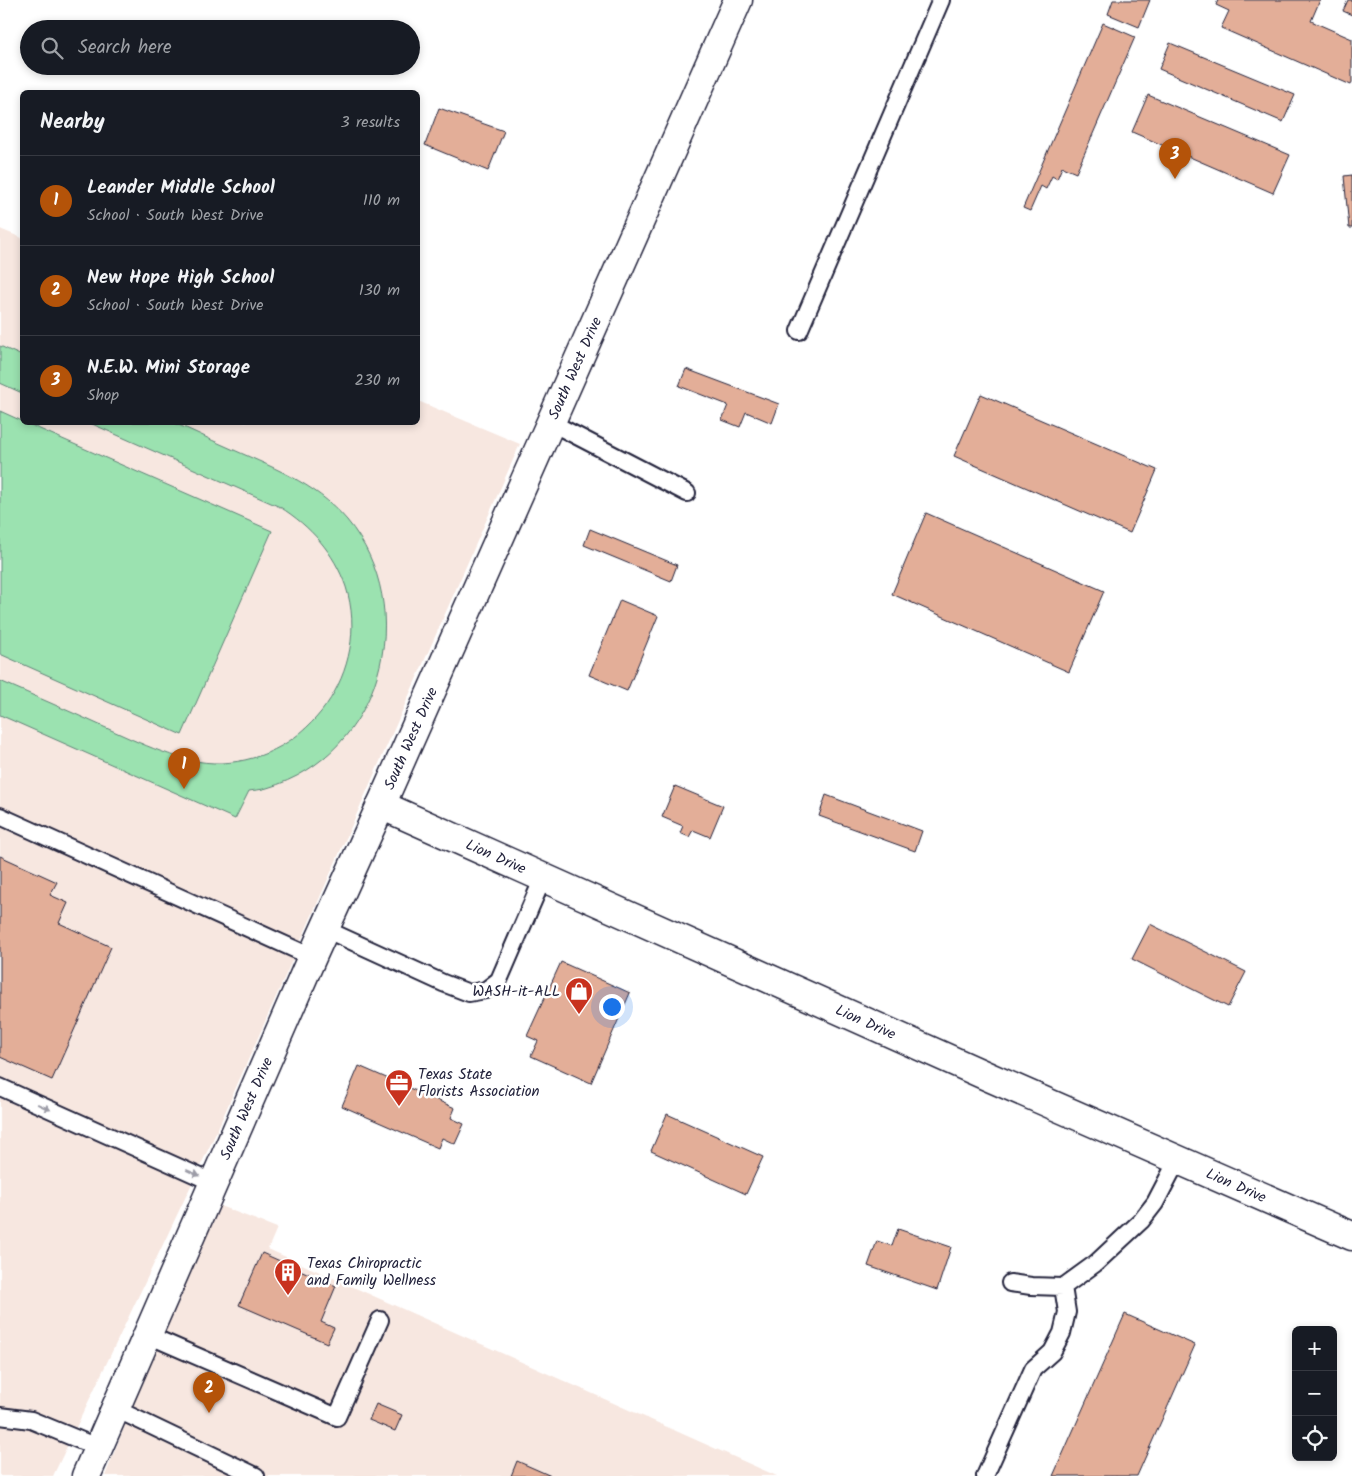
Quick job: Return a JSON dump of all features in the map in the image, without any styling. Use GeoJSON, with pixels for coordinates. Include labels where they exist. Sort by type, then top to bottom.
{"type":"FeatureCollection","features":[{"type":"Feature","properties":{"kind":"street","name":"South West Drive"},"geometry":{"type":"LineString","coordinates":[[86,1476],[312,957],[738,0]]}},
{"type":"Feature","properties":{"kind":"street","name":"Lion Drive"},"geometry":{"type":"LineString","coordinates":[[380,805],[989,1077],[1352,1236]]}},
{"type":"Feature","properties":{"kind":"lane"},"geometry":{"type":"LineString","coordinates":[[799,331],[941,0]]}},
{"type":"Feature","properties":{"kind":"lane"},"geometry":{"type":"LineString","coordinates":[[550,422],[687,493]]}},
{"type":"Feature","properties":{"kind":"lane"},"geometry":{"type":"LineString","coordinates":[[0,816],[312,957]]}},
{"type":"Feature","properties":{"kind":"lane"},"geometry":{"type":"LineString","coordinates":[[325,929],[451,987],[469,993],[486,990],[499,980],[543,878]]}},
{"type":"Feature","properties":{"kind":"lane"},"geometry":{"type":"LineString","coordinates":[[0,1087],[214,1183]]}},
{"type":"Feature","properties":{"kind":"lane"},"geometry":{"type":"LineString","coordinates":[[1010,1283],[1063,1287],[1096,1263],[1141,1221],[1155,1203],[1178,1159]]}},
{"type":"Feature","properties":{"kind":"lane"},"geometry":{"type":"LineString","coordinates":[[985,1476],[1033,1369],[1052,1352],[1062,1333],[1067,1312],[1063,1287]]}},
{"type":"Feature","properties":{"kind":"lane"},"geometry":{"type":"LineString","coordinates":[[148,1336],[337,1417],[380,1320]]}},
{"type":"Feature","properties":{"kind":"lane"},"geometry":{"type":"LineString","coordinates":[[116,1409],[256,1476]]}},
{"type":"Feature","properties":{"kind":"lane"},"geometry":{"type":"LineString","coordinates":[[0,1416],[31,1420],[99,1448]]}},
{"type":"Feature","properties":{"kind":"shaded area"},"geometry":{"type":"Polygon","coordinates":[[[0,229],[20,237],[20,425],[420,425],[420,402],[520,444],[215,1135],[53,1476],[0,1476],[0,229]]]}},
{"type":"Feature","properties":{"kind":"shaded area"},"geometry":{"type":"Polygon","coordinates":[[[220,1206],[277,1228],[268,1249],[777,1476],[105,1476],[151,1358],[220,1206]]]}},
{"type":"Feature","properties":{"kind":"green space"},"geometry":{"type":"Polygon","coordinates":[[[0,346],[20,355],[20,392],[0,383],[0,346]]]}},
{"type":"Feature","properties":{"kind":"green space"},"geometry":{"type":"Polygon","coordinates":[[[0,411],[20,420],[20,425],[31,425],[272,531],[182,735],[0,654],[0,411]]]}},
{"type":"Feature","properties":{"kind":"green space"},"geometry":{"type":"Polygon","coordinates":[[[95,425],[178,425],[274,468],[306,485],[321,495],[347,520],[369,556],[382,595],[384,635],[378,675],[362,712],[338,745],[306,771],[267,788],[249,791],[235,819],[0,715],[0,681],[161,751],[191,760],[221,763],[253,758],[281,746],[306,728],[326,705],[341,678],[350,649],[352,618],[346,587],[328,551],[311,531],[280,507],[95,425]]]}},
{"type":"Feature","properties":{"kind":"building"},"geometry":{"type":"Polygon","coordinates":[[[1113,0],[1150,0],[1139,27],[1108,14],[1113,0]]]}},
{"type":"Feature","properties":{"kind":"building"},"geometry":{"type":"Polygon","coordinates":[[[1218,0],[1320,0],[1311,21],[1352,39],[1351,85],[1221,28],[1229,11],[1216,5],[1218,0]]]}},
{"type":"Feature","properties":{"kind":"building"},"geometry":{"type":"Polygon","coordinates":[[[1348,0],[1352,0],[1352,15],[1343,11],[1348,0]]]}},
{"type":"Feature","properties":{"kind":"building"},"geometry":{"type":"Polygon","coordinates":[[[1103,23],[1135,37],[1076,173],[1062,167],[1057,179],[1052,176],[1046,189],[1041,186],[1030,211],[1023,208],[1103,23]]]}},
{"type":"Feature","properties":{"kind":"building"},"geometry":{"type":"Polygon","coordinates":[[[1170,43],[1295,95],[1283,122],[1159,69],[1170,43]]]}},
{"type":"Feature","properties":{"kind":"building"},"geometry":{"type":"Polygon","coordinates":[[[1148,95],[1290,155],[1273,193],[1132,132],[1148,95]]]}},
{"type":"Feature","properties":{"kind":"building"},"geometry":{"type":"Polygon","coordinates":[[[439,108],[504,131],[488,171],[425,145],[439,108]]]}},
{"type":"Feature","properties":{"kind":"building"},"geometry":{"type":"Polygon","coordinates":[[[1352,175],[1352,228],[1349,228],[1344,176],[1352,175]]]}},
{"type":"Feature","properties":{"kind":"building"},"geometry":{"type":"Polygon","coordinates":[[[686,369],[779,404],[772,423],[746,412],[740,427],[722,420],[728,405],[679,386],[686,369]]]}},
{"type":"Feature","properties":{"kind":"building"},"geometry":{"type":"Polygon","coordinates":[[[981,394],[1157,470],[1130,533],[954,456],[981,394]]]}},
{"type":"Feature","properties":{"kind":"building"},"geometry":{"type":"Polygon","coordinates":[[[926,513],[1104,591],[1069,672],[892,594],[926,513]]]}},
{"type":"Feature","properties":{"kind":"building"},"geometry":{"type":"Polygon","coordinates":[[[590,529],[677,565],[671,581],[584,545],[590,529]]]}},
{"type":"Feature","properties":{"kind":"building"},"geometry":{"type":"Polygon","coordinates":[[[620,600],[658,616],[627,691],[589,675],[620,600]]]}},
{"type":"Feature","properties":{"kind":"building"},"geometry":{"type":"Polygon","coordinates":[[[675,786],[723,806],[710,837],[693,830],[689,837],[680,833],[683,826],[662,817],[675,786]]]}},
{"type":"Feature","properties":{"kind":"building"},"geometry":{"type":"Polygon","coordinates":[[[826,795],[922,831],[915,851],[819,816],[826,795]]]}},
{"type":"Feature","properties":{"kind":"building"},"geometry":{"type":"Polygon","coordinates":[[[0,856],[57,882],[50,895],[68,903],[59,923],[111,947],[52,1080],[0,1057],[0,856]]]}},
{"type":"Feature","properties":{"kind":"building"},"geometry":{"type":"Polygon","coordinates":[[[1150,924],[1246,972],[1228,1007],[1132,959],[1150,924]]]}},
{"type":"Feature","properties":{"kind":"building","name":"WASH-it-ALL"},"geometry":{"type":"Polygon","coordinates":[[[561,962],[630,993],[591,1083],[531,1056],[538,1041],[527,1036],[561,962]]]}},
{"type":"Feature","properties":{"kind":"building","name":"Texas State Florists Association"},"geometry":{"type":"Polygon","coordinates":[[[359,1066],[455,1108],[451,1118],[464,1124],[455,1144],[442,1138],[438,1148],[342,1106],[359,1066]]]}},
{"type":"Feature","properties":{"kind":"building"},"geometry":{"type":"Polygon","coordinates":[[[667,1114],[763,1157],[746,1194],[651,1151],[667,1114]]]}},
{"type":"Feature","properties":{"kind":"building"},"geometry":{"type":"Polygon","coordinates":[[[898,1229],[951,1247],[937,1290],[868,1266],[877,1241],[892,1246],[898,1229]]]}},
{"type":"Feature","properties":{"kind":"building","name":"Texas Chiropractic and Family Wellness"},"geometry":{"type":"Polygon","coordinates":[[[262,1253],[336,1286],[321,1322],[334,1328],[327,1343],[239,1305],[262,1253]]]}},
{"type":"Feature","properties":{"kind":"building"},"geometry":{"type":"Polygon","coordinates":[[[1125,1314],[1195,1345],[1137,1476],[1053,1476],[1125,1314]]]}},
{"type":"Feature","properties":{"kind":"building"},"geometry":{"type":"Polygon","coordinates":[[[376,1404],[402,1415],[395,1431],[369,1420],[376,1404]]]}},
{"type":"Feature","properties":{"kind":"building"},"geometry":{"type":"Polygon","coordinates":[[[517,1461],[551,1476],[511,1476],[517,1461]]]}},
{"type":"Feature","properties":{"kind":"place","name":"N.E.W. Mini Storage"},"geometry":{"type":"Point","coordinates":[1175,179]}},
{"type":"Feature","properties":{"kind":"place","name":"Leander Middle School"},"geometry":{"type":"Point","coordinates":[184,789]}},
{"type":"Feature","properties":{"kind":"place","name":"WASH-it-ALL"},"geometry":{"type":"Point","coordinates":[579,1015]}},
{"type":"Feature","properties":{"kind":"place","name":"Texas State Florists Association"},"geometry":{"type":"Point","coordinates":[399,1107]}},
{"type":"Feature","properties":{"kind":"place","name":"Texas Chiropractic and Family Wellness"},"geometry":{"type":"Point","coordinates":[288,1296]}},
{"type":"Feature","properties":{"kind":"place","name":"New Hope High School"},"geometry":{"type":"Point","coordinates":[209,1413]}}]}
